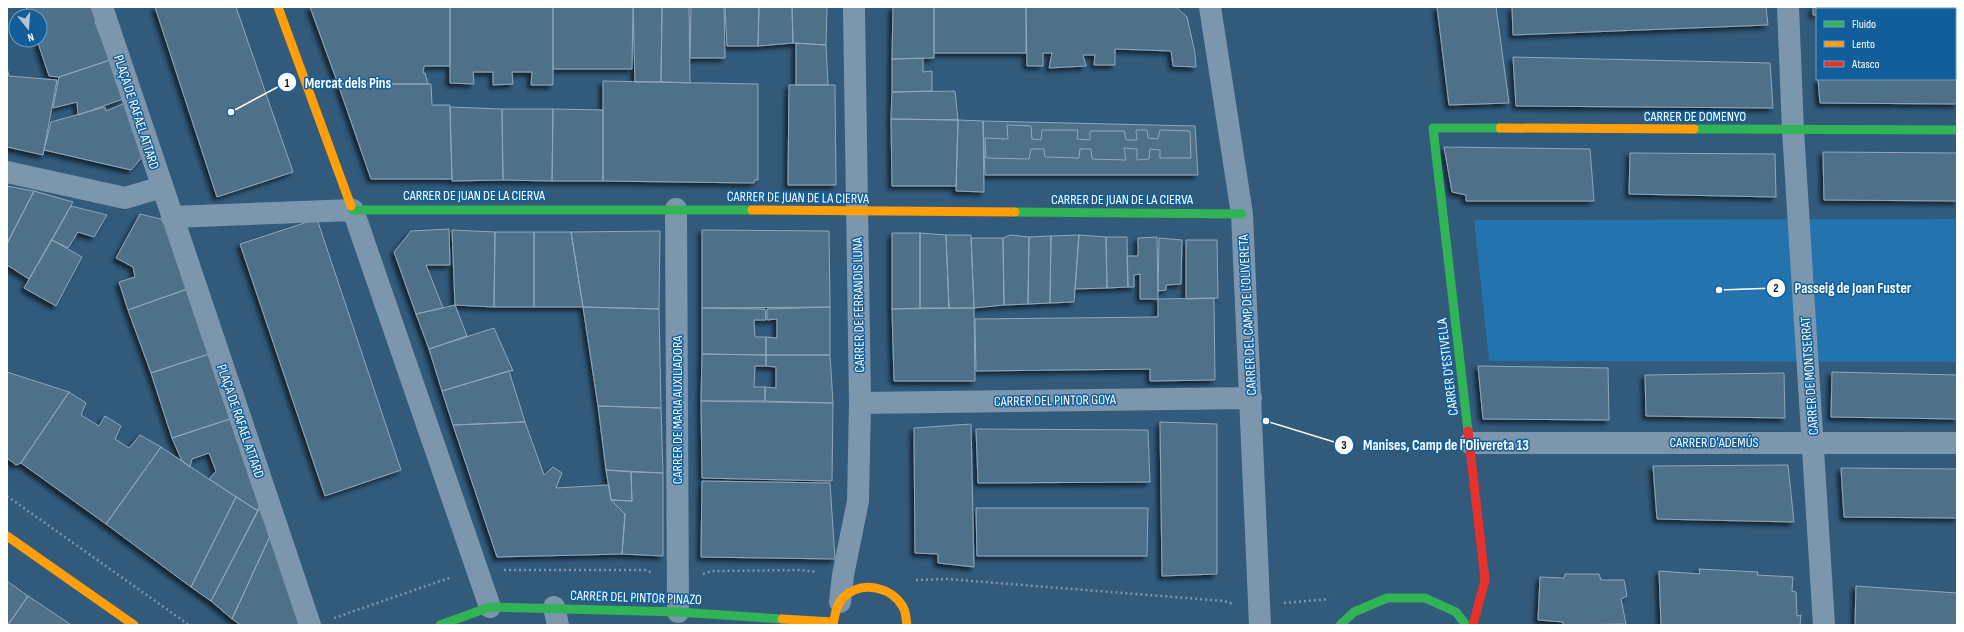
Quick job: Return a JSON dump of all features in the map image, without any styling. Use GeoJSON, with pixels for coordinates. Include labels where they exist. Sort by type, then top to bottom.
{"type":"FeatureCollection","features":[{"type":"Feature","properties":{"kind":"street","name":"PLAÇA DE RAFAEL ATTARD"},"geometry":{"type":"LineString","coordinates":[[102,7],[172,217],[319,622]]}},
{"type":"Feature","properties":{"kind":"street"},"geometry":{"type":"LineString","coordinates":[[278,7],[353,210],[490,607]]}},
{"type":"Feature","properties":{"kind":"street","name":"CARRER DE FERRANDIS LUNA"},"geometry":{"type":"LineString","coordinates":[[840,602],[843,575],[858,501],[860,403],[854,7]]}},
{"type":"Feature","properties":{"kind":"street","name":"CARRER DEL CAMP DE L'OLIVERETA"},"geometry":{"type":"LineString","coordinates":[[1210,7],[1242,214],[1260,615]]}},
{"type":"Feature","properties":{"kind":"street","name":"CARRER DE MONTSERRAT"},"geometry":{"type":"LineString","coordinates":[[1788,7],[1793,130],[1824,625]]}},
{"type":"Feature","properties":{"kind":"street","name":"CARRER DE DOMENYO"},"geometry":{"type":"LineString","coordinates":[[1433,128],[1957,130]]}},
{"type":"Feature","properties":{"kind":"street","name":"CARRER D'ESTIVELLA"},"geometry":{"type":"LineString","coordinates":[[1433,128],[1485,580],[1473,625]]}},
{"type":"Feature","properties":{"kind":"street"},"geometry":{"type":"LineString","coordinates":[[7,172],[125,198],[162,187]]}},
{"type":"Feature","properties":{"kind":"street","name":"CARRER DE JUAN DE LA CIERVA"},"geometry":{"type":"LineString","coordinates":[[353,210],[676,209],[856,212],[1242,214]]}},
{"type":"Feature","properties":{"kind":"street","name":"CARRER DE MARIA AUXILIADORA"},"geometry":{"type":"LineString","coordinates":[[676,209],[678,612]]}},
{"type":"Feature","properties":{"kind":"street"},"geometry":{"type":"LineString","coordinates":[[172,217],[353,210]]}},
{"type":"Feature","properties":{"kind":"street","name":"CARRER DEL PINTOR GOYA"},"geometry":{"type":"LineString","coordinates":[[860,403],[1251,398]]}},
{"type":"Feature","properties":{"kind":"street","name":"CARRER D'ADEMÚS"},"geometry":{"type":"LineString","coordinates":[[1470,443],[1957,443]]}},
{"type":"Feature","properties":{"kind":"street"},"geometry":{"type":"LineString","coordinates":[[7,536],[134,625]]}},
{"type":"Feature","properties":{"kind":"street"},"geometry":{"type":"LineString","coordinates":[[833,624],[834,615],[840,602],[858,588],[865,587],[880,588],[893,594],[902,605],[907,619],[907,625]]}},
{"type":"Feature","properties":{"kind":"street"},"geometry":{"type":"LineString","coordinates":[[1340,625],[1354,612],[1387,598],[1425,598],[1456,612],[1466,625]]}},
{"type":"Feature","properties":{"kind":"street","name":"CARRER DEL PINTOR PINAZO"},"geometry":{"type":"LineString","coordinates":[[440,625],[490,607],[556,616],[678,612],[833,624]]}},
{"type":"Feature","properties":{"kind":"path"},"geometry":{"type":"LineString","coordinates":[[7,496],[189,625]]}},
{"type":"Feature","properties":{"kind":"path"},"geometry":{"type":"LineString","coordinates":[[319,622],[436,582],[477,570],[645,570],[664,577],[693,576],[712,571],[801,570],[843,575]]}},
{"type":"Feature","properties":{"kind":"path"},"geometry":{"type":"LineString","coordinates":[[911,581],[947,579],[1224,601],[1260,615],[1330,599]]}},
{"type":"Feature","properties":{"kind":"shaded area"},"geometry":{"type":"Polygon","coordinates":[[[1957,219],[1957,362],[1489,361],[1474,220],[1957,219]]]}},
{"type":"Feature","properties":{"kind":"building"},"geometry":{"type":"Polygon","coordinates":[[[91,7],[100,21],[95,22],[110,60],[59,77],[49,76],[40,48],[48,48],[48,8],[26,8],[91,7]]]}},
{"type":"Feature","properties":{"kind":"building"},"geometry":{"type":"Polygon","coordinates":[[[155,7],[236,7],[293,172],[217,197],[155,7]]]}},
{"type":"Feature","properties":{"kind":"building"},"geometry":{"type":"Polygon","coordinates":[[[310,7],[450,7],[450,66],[424,66],[423,73],[425,73],[428,84],[338,84],[310,7]]]}},
{"type":"Feature","properties":{"kind":"building"},"geometry":{"type":"Polygon","coordinates":[[[450,7],[553,7],[553,85],[531,85],[532,72],[512,72],[513,84],[493,85],[493,72],[473,72],[474,84],[450,83],[450,7]]]}},
{"type":"Feature","properties":{"kind":"building"},"geometry":{"type":"Polygon","coordinates":[[[553,7],[633,7],[632,69],[553,69],[553,7]]]}},
{"type":"Feature","properties":{"kind":"building"},"geometry":{"type":"Polygon","coordinates":[[[633,7],[662,7],[661,82],[635,82],[633,7]]]}},
{"type":"Feature","properties":{"kind":"building"},"geometry":{"type":"Polygon","coordinates":[[[662,7],[689,7],[690,83],[661,82],[662,7]]]}},
{"type":"Feature","properties":{"kind":"building"},"geometry":{"type":"Polygon","coordinates":[[[691,7],[724,7],[725,58],[690,58],[691,7]]]}},
{"type":"Feature","properties":{"kind":"building"},"geometry":{"type":"Polygon","coordinates":[[[725,7],[759,7],[758,46],[727,46],[725,7]]]}},
{"type":"Feature","properties":{"kind":"building"},"geometry":{"type":"Polygon","coordinates":[[[759,7],[792,7],[793,43],[758,46],[759,7]]]}},
{"type":"Feature","properties":{"kind":"building"},"geometry":{"type":"Polygon","coordinates":[[[792,7],[827,7],[826,45],[793,43],[792,7]]]}},
{"type":"Feature","properties":{"kind":"building"},"geometry":{"type":"Polygon","coordinates":[[[893,7],[934,7],[934,58],[892,59],[893,7]]]}},
{"type":"Feature","properties":{"kind":"building"},"geometry":{"type":"Polygon","coordinates":[[[934,7],[1026,7],[1026,53],[934,53],[934,7]]]}},
{"type":"Feature","properties":{"kind":"building"},"geometry":{"type":"Polygon","coordinates":[[[1026,7],[1176,7],[1187,17],[1195,53],[1196,67],[1173,66],[1171,51],[1115,49],[1115,65],[1094,65],[1095,55],[1083,55],[1086,66],[1049,68],[1052,53],[1043,53],[1043,66],[1027,66],[1026,7]]]}},
{"type":"Feature","properties":{"kind":"building"},"geometry":{"type":"Polygon","coordinates":[[[1437,7],[1496,7],[1509,103],[1449,105],[1437,7]]]}},
{"type":"Feature","properties":{"kind":"building"},"geometry":{"type":"Polygon","coordinates":[[[1512,7],[1766,7],[1768,25],[1513,35],[1512,7]]]}},
{"type":"Feature","properties":{"kind":"building"},"geometry":{"type":"Polygon","coordinates":[[[1813,7],[1957,7],[1816,8],[1816,15],[1813,15],[1813,7]]]}},
{"type":"Feature","properties":{"kind":"building"},"geometry":{"type":"Polygon","coordinates":[[[796,43],[826,45],[828,85],[796,85],[796,43]]]}},
{"type":"Feature","properties":{"kind":"building"},"geometry":{"type":"Polygon","coordinates":[[[1957,50],[1957,104],[1820,103],[1818,80],[1956,80],[1957,50]]]}},
{"type":"Feature","properties":{"kind":"building"},"geometry":{"type":"Polygon","coordinates":[[[1513,57],[1770,63],[1773,108],[1516,106],[1513,57]]]}},
{"type":"Feature","properties":{"kind":"building"},"geometry":{"type":"Polygon","coordinates":[[[923,58],[923,72],[932,71],[932,91],[892,92],[892,59],[923,58]]]}},
{"type":"Feature","properties":{"kind":"building"},"geometry":{"type":"Polygon","coordinates":[[[110,60],[123,99],[78,115],[77,102],[53,108],[59,77],[110,60]]]}},
{"type":"Feature","properties":{"kind":"building"},"geometry":{"type":"Polygon","coordinates":[[[7,68],[9,76],[57,80],[43,155],[7,147],[7,68]]]}},
{"type":"Feature","properties":{"kind":"building"},"geometry":{"type":"Polygon","coordinates":[[[603,81],[758,84],[758,180],[755,180],[754,183],[603,181],[603,81]]]}},
{"type":"Feature","properties":{"kind":"building"},"geometry":{"type":"Polygon","coordinates":[[[338,84],[431,84],[432,105],[450,105],[452,179],[371,179],[338,84]]]}},
{"type":"Feature","properties":{"kind":"building"},"geometry":{"type":"Polygon","coordinates":[[[789,85],[835,85],[836,185],[788,185],[789,85]]]}},
{"type":"Feature","properties":{"kind":"building"},"geometry":{"type":"Polygon","coordinates":[[[955,91],[958,120],[891,119],[892,92],[955,91]]]}},
{"type":"Feature","properties":{"kind":"building"},"geometry":{"type":"Polygon","coordinates":[[[125,103],[144,155],[131,170],[44,150],[51,122],[105,107],[106,111],[125,103]]]}},
{"type":"Feature","properties":{"kind":"building"},"geometry":{"type":"Polygon","coordinates":[[[450,107],[502,109],[503,180],[452,181],[450,107]]]}},
{"type":"Feature","properties":{"kind":"building"},"geometry":{"type":"Polygon","coordinates":[[[502,109],[553,109],[552,181],[503,180],[502,109]]]}},
{"type":"Feature","properties":{"kind":"building"},"geometry":{"type":"Polygon","coordinates":[[[553,109],[603,110],[603,181],[552,181],[553,109]]]}},
{"type":"Feature","properties":{"kind":"building"},"geometry":{"type":"Polygon","coordinates":[[[891,119],[958,120],[956,186],[892,186],[891,119]]]}},
{"type":"Feature","properties":{"kind":"building"},"geometry":{"type":"Polygon","coordinates":[[[958,120],[983,121],[984,192],[956,191],[958,120]]]}},
{"type":"Feature","properties":{"kind":"building"},"geometry":{"type":"Polygon","coordinates":[[[983,121],[1195,126],[1198,175],[985,175],[983,121]]]}},
{"type":"Feature","properties":{"kind":"building"},"geometry":{"type":"Polygon","coordinates":[[[1007,125],[1031,126],[1032,139],[1041,140],[1042,130],[1078,130],[1077,139],[1090,140],[1090,131],[1124,131],[1126,140],[1137,140],[1136,130],[1147,130],[1148,138],[1158,139],[1160,130],[1190,131],[1191,158],[1160,158],[1160,150],[1150,149],[1149,159],[1137,160],[1137,149],[1124,148],[1126,160],[1092,159],[1091,149],[1080,149],[1079,158],[1045,157],[1044,149],[1031,149],[1029,159],[986,158],[985,138],[1008,139],[1007,125]]]}},
{"type":"Feature","properties":{"kind":"building"},"geometry":{"type":"Polygon","coordinates":[[[1444,147],[1590,149],[1594,201],[1466,201],[1466,195],[1452,192],[1444,147]]]}},
{"type":"Feature","properties":{"kind":"building"},"geometry":{"type":"Polygon","coordinates":[[[1823,152],[1957,153],[1957,201],[1824,200],[1823,152]]]}},
{"type":"Feature","properties":{"kind":"building"},"geometry":{"type":"Polygon","coordinates":[[[1630,153],[1775,154],[1776,197],[1629,194],[1630,153]]]}},
{"type":"Feature","properties":{"kind":"building"},"geometry":{"type":"Polygon","coordinates":[[[7,186],[34,191],[7,243],[7,186]]]}},
{"type":"Feature","properties":{"kind":"building"},"geometry":{"type":"Polygon","coordinates":[[[34,191],[73,202],[29,279],[7,265],[7,244],[34,191]]]}},
{"type":"Feature","properties":{"kind":"building"},"geometry":{"type":"Polygon","coordinates":[[[71,206],[107,215],[94,237],[78,232],[68,248],[52,240],[71,206]]]}},
{"type":"Feature","properties":{"kind":"building"},"geometry":{"type":"Polygon","coordinates":[[[140,214],[165,220],[190,288],[128,310],[119,282],[135,277],[133,267],[116,258],[140,214]]]}},
{"type":"Feature","properties":{"kind":"building"},"geometry":{"type":"Polygon","coordinates":[[[317,219],[401,470],[325,496],[240,244],[317,219]]]}},
{"type":"Feature","properties":{"kind":"building"},"geometry":{"type":"Polygon","coordinates":[[[449,229],[450,265],[426,265],[443,308],[416,314],[394,252],[411,231],[449,229]]]}},
{"type":"Feature","properties":{"kind":"building"},"geometry":{"type":"Polygon","coordinates":[[[452,230],[495,232],[494,307],[455,305],[452,230]]]}},
{"type":"Feature","properties":{"kind":"building"},"geometry":{"type":"Polygon","coordinates":[[[702,230],[829,231],[830,307],[702,308],[702,230]]]}},
{"type":"Feature","properties":{"kind":"building"},"geometry":{"type":"Polygon","coordinates":[[[660,231],[659,309],[583,307],[571,232],[660,231]]]}},
{"type":"Feature","properties":{"kind":"building"},"geometry":{"type":"Polygon","coordinates":[[[495,232],[534,232],[534,307],[494,307],[495,232]]]}},
{"type":"Feature","properties":{"kind":"building"},"geometry":{"type":"Polygon","coordinates":[[[534,232],[571,232],[583,307],[534,307],[534,232]]]}},
{"type":"Feature","properties":{"kind":"building"},"geometry":{"type":"Polygon","coordinates":[[[892,233],[920,233],[920,308],[892,309],[892,233]]]}},
{"type":"Feature","properties":{"kind":"building"},"geometry":{"type":"Polygon","coordinates":[[[920,233],[946,235],[949,308],[920,308],[920,233]]]}},
{"type":"Feature","properties":{"kind":"building"},"geometry":{"type":"Polygon","coordinates":[[[946,235],[971,235],[974,308],[949,308],[946,235]]]}},
{"type":"Feature","properties":{"kind":"building"},"geometry":{"type":"Polygon","coordinates":[[[1010,235],[1029,237],[1028,304],[1004,305],[1003,238],[1010,235]]]}},
{"type":"Feature","properties":{"kind":"building"},"geometry":{"type":"Polygon","coordinates":[[[1079,235],[1074,302],[1050,303],[1051,236],[1079,235]]]}},
{"type":"Feature","properties":{"kind":"building"},"geometry":{"type":"Polygon","coordinates":[[[1079,235],[1106,237],[1107,288],[1075,289],[1079,235]]]}},
{"type":"Feature","properties":{"kind":"building"},"geometry":{"type":"Polygon","coordinates":[[[1051,236],[1050,303],[1028,304],[1029,237],[1051,236]]]}},
{"type":"Feature","properties":{"kind":"building"},"geometry":{"type":"Polygon","coordinates":[[[1106,237],[1127,237],[1128,287],[1107,288],[1106,237]]]}},
{"type":"Feature","properties":{"kind":"building"},"geometry":{"type":"Polygon","coordinates":[[[1157,237],[1158,299],[1140,299],[1140,274],[1134,275],[1134,287],[1128,287],[1127,256],[1138,256],[1138,238],[1157,237]]]}},
{"type":"Feature","properties":{"kind":"building"},"geometry":{"type":"Polygon","coordinates":[[[971,238],[1003,238],[1004,305],[974,308],[971,238]]]}},
{"type":"Feature","properties":{"kind":"building"},"geometry":{"type":"Polygon","coordinates":[[[1159,238],[1182,240],[1181,284],[1166,285],[1166,290],[1158,291],[1159,238]]]}},
{"type":"Feature","properties":{"kind":"building"},"geometry":{"type":"Polygon","coordinates":[[[52,240],[82,257],[56,306],[24,288],[52,240]]]}},
{"type":"Feature","properties":{"kind":"building"},"geometry":{"type":"Polygon","coordinates":[[[1186,240],[1217,240],[1218,298],[1186,299],[1186,240]]]}},
{"type":"Feature","properties":{"kind":"building"},"geometry":{"type":"Polygon","coordinates":[[[190,288],[212,353],[151,373],[128,310],[190,288]]]}},
{"type":"Feature","properties":{"kind":"building"},"geometry":{"type":"Polygon","coordinates":[[[1214,298],[1215,380],[1150,381],[1150,369],[976,371],[975,319],[1158,317],[1158,299],[1214,298]]]}},
{"type":"Feature","properties":{"kind":"building"},"geometry":{"type":"Polygon","coordinates":[[[455,305],[467,336],[429,349],[416,314],[455,305]]]}},
{"type":"Feature","properties":{"kind":"building"},"geometry":{"type":"Polygon","coordinates":[[[583,307],[659,309],[661,408],[598,406],[583,307]]]}},
{"type":"Feature","properties":{"kind":"building"},"geometry":{"type":"Polygon","coordinates":[[[830,307],[830,355],[766,355],[766,337],[777,338],[777,319],[767,320],[767,309],[830,307]]]}},
{"type":"Feature","properties":{"kind":"building"},"geometry":{"type":"Polygon","coordinates":[[[702,308],[765,309],[766,320],[754,320],[755,337],[766,337],[766,355],[702,354],[702,308]]]}},
{"type":"Feature","properties":{"kind":"building"},"geometry":{"type":"Polygon","coordinates":[[[974,308],[975,381],[894,381],[892,309],[974,308]]]}},
{"type":"Feature","properties":{"kind":"building"},"geometry":{"type":"Polygon","coordinates":[[[494,328],[513,371],[442,391],[429,349],[494,328]]]}},
{"type":"Feature","properties":{"kind":"building"},"geometry":{"type":"Polygon","coordinates":[[[212,353],[233,418],[172,438],[151,373],[212,353]]]}},
{"type":"Feature","properties":{"kind":"building"},"geometry":{"type":"Polygon","coordinates":[[[702,354],[766,355],[766,366],[755,366],[754,387],[765,387],[765,401],[701,401],[702,354]]]}},
{"type":"Feature","properties":{"kind":"building"},"geometry":{"type":"Polygon","coordinates":[[[766,355],[830,355],[833,403],[765,401],[765,387],[776,388],[776,367],[766,366],[766,355]]]}},
{"type":"Feature","properties":{"kind":"building"},"geometry":{"type":"Polygon","coordinates":[[[1478,366],[1608,368],[1609,420],[1483,419],[1478,366]]]}},
{"type":"Feature","properties":{"kind":"building"},"geometry":{"type":"Polygon","coordinates":[[[509,371],[525,422],[453,425],[442,391],[509,371]]]}},
{"type":"Feature","properties":{"kind":"building"},"geometry":{"type":"Polygon","coordinates":[[[7,372],[69,392],[21,463],[16,465],[7,458],[7,372]]]}},
{"type":"Feature","properties":{"kind":"building"},"geometry":{"type":"Polygon","coordinates":[[[1832,372],[1957,375],[1957,419],[1831,417],[1832,372]]]}},
{"type":"Feature","properties":{"kind":"building"},"geometry":{"type":"Polygon","coordinates":[[[1784,373],[1785,418],[1646,416],[1645,375],[1784,373]]]}},
{"type":"Feature","properties":{"kind":"building"},"geometry":{"type":"Polygon","coordinates":[[[69,392],[86,403],[81,415],[99,426],[105,416],[121,426],[115,439],[129,448],[140,435],[161,447],[106,524],[21,463],[69,392]]]}},
{"type":"Feature","properties":{"kind":"building"},"geometry":{"type":"Polygon","coordinates":[[[701,401],[833,403],[832,481],[702,478],[701,401]]]}},
{"type":"Feature","properties":{"kind":"building"},"geometry":{"type":"Polygon","coordinates":[[[598,406],[661,408],[663,473],[606,470],[598,406]]]}},
{"type":"Feature","properties":{"kind":"building"},"geometry":{"type":"Polygon","coordinates":[[[233,418],[260,508],[258,511],[209,479],[216,471],[209,453],[192,459],[190,467],[182,461],[172,438],[233,418]]]}},
{"type":"Feature","properties":{"kind":"building"},"geometry":{"type":"Polygon","coordinates":[[[525,422],[544,475],[553,467],[562,473],[556,488],[609,485],[611,500],[625,514],[622,554],[497,557],[453,425],[525,422]]]}},
{"type":"Feature","properties":{"kind":"building"},"geometry":{"type":"Polygon","coordinates":[[[1160,422],[1217,424],[1217,574],[1162,576],[1160,422]]]}},
{"type":"Feature","properties":{"kind":"building"},"geometry":{"type":"Polygon","coordinates":[[[971,424],[974,567],[938,563],[938,554],[915,553],[914,428],[971,424]]]}},
{"type":"Feature","properties":{"kind":"building"},"geometry":{"type":"Polygon","coordinates":[[[976,429],[1148,430],[1150,482],[978,483],[976,429]]]}},
{"type":"Feature","properties":{"kind":"building"},"geometry":{"type":"Polygon","coordinates":[[[161,447],[236,497],[191,587],[106,524],[161,447]]]}},
{"type":"Feature","properties":{"kind":"building"},"geometry":{"type":"Polygon","coordinates":[[[1788,465],[1794,522],[1657,519],[1653,466],[1788,465]]]}},
{"type":"Feature","properties":{"kind":"building"},"geometry":{"type":"Polygon","coordinates":[[[1841,468],[1957,469],[1957,518],[1844,517],[1841,468]]]}},
{"type":"Feature","properties":{"kind":"building"},"geometry":{"type":"Polygon","coordinates":[[[606,470],[631,472],[632,501],[611,500],[606,470]]]}},
{"type":"Feature","properties":{"kind":"building"},"geometry":{"type":"Polygon","coordinates":[[[631,472],[663,473],[663,556],[622,554],[625,514],[611,500],[632,501],[631,472]]]}},
{"type":"Feature","properties":{"kind":"building"},"geometry":{"type":"Polygon","coordinates":[[[702,481],[830,483],[835,559],[701,557],[702,481]]]}},
{"type":"Feature","properties":{"kind":"building"},"geometry":{"type":"Polygon","coordinates":[[[236,497],[258,511],[211,601],[191,587],[236,497]]]}},
{"type":"Feature","properties":{"kind":"building"},"geometry":{"type":"Polygon","coordinates":[[[262,502],[270,536],[232,619],[211,601],[262,502]]]}},
{"type":"Feature","properties":{"kind":"building"},"geometry":{"type":"Polygon","coordinates":[[[976,508],[1148,508],[1147,556],[977,556],[976,508]]]}},
{"type":"Feature","properties":{"kind":"building"},"geometry":{"type":"Polygon","coordinates":[[[270,536],[301,625],[241,625],[232,619],[270,536]]]}},
{"type":"Feature","properties":{"kind":"building"},"geometry":{"type":"Polygon","coordinates":[[[1699,569],[1758,572],[1757,575],[1793,577],[1792,591],[1796,592],[1797,616],[1801,615],[1800,625],[1661,625],[1659,571],[1700,574],[1699,569]]]}},
{"type":"Feature","properties":{"kind":"building"},"geometry":{"type":"Polygon","coordinates":[[[1565,574],[1599,574],[1601,580],[1624,580],[1627,596],[1621,599],[1626,624],[1563,625],[1563,622],[1538,620],[1540,577],[1564,578],[1565,574]]]}},
{"type":"Feature","properties":{"kind":"building"},"geometry":{"type":"Polygon","coordinates":[[[7,581],[28,596],[8,625],[7,625],[7,581]]]}},
{"type":"Feature","properties":{"kind":"building"},"geometry":{"type":"Polygon","coordinates":[[[1856,586],[1957,593],[1957,625],[1855,625],[1856,586]]]}},
{"type":"Feature","properties":{"kind":"building"},"geometry":{"type":"Polygon","coordinates":[[[28,596],[58,616],[71,625],[8,625],[28,596]]]}},
{"type":"Feature","properties":{"kind":"traffic: fast"},"geometry":{"type":"LineString","coordinates":[[1468,431],[1433,128],[1500,128]]}},
{"type":"Feature","properties":{"kind":"traffic: fast"},"geometry":{"type":"LineString","coordinates":[[1694,129],[1957,130]]}},
{"type":"Feature","properties":{"kind":"traffic: fast"},"geometry":{"type":"LineString","coordinates":[[351,206],[353,210],[752,210]]}},
{"type":"Feature","properties":{"kind":"traffic: fast"},"geometry":{"type":"LineString","coordinates":[[1015,212],[1242,214]]}},
{"type":"Feature","properties":{"kind":"traffic: fast"},"geometry":{"type":"LineString","coordinates":[[1340,625],[1354,612],[1387,598],[1425,598],[1456,612],[1466,625]]}},
{"type":"Feature","properties":{"kind":"traffic: fast"},"geometry":{"type":"LineString","coordinates":[[440,625],[490,607],[678,612],[782,619]]}},
{"type":"Feature","properties":{"kind":"traffic: slow"},"geometry":{"type":"LineString","coordinates":[[278,7],[351,206]]}},
{"type":"Feature","properties":{"kind":"traffic: slow"},"geometry":{"type":"LineString","coordinates":[[1500,128],[1694,129]]}},
{"type":"Feature","properties":{"kind":"traffic: slow"},"geometry":{"type":"LineString","coordinates":[[752,210],[1015,212]]}},
{"type":"Feature","properties":{"kind":"traffic: slow"},"geometry":{"type":"LineString","coordinates":[[7,536],[134,625]]}},
{"type":"Feature","properties":{"kind":"traffic: slow"},"geometry":{"type":"LineString","coordinates":[[833,625],[836,610],[841,600],[851,592],[868,587],[884,591],[898,600],[904,609],[907,625]]}},
{"type":"Feature","properties":{"kind":"traffic: slow"},"geometry":{"type":"LineString","coordinates":[[782,619],[833,622]]}},
{"type":"Feature","properties":{"kind":"traffic: jam"},"geometry":{"type":"LineString","coordinates":[[1468,431],[1485,580],[1473,625]]}},
{"type":"Feature","properties":{"kind":"place","name":"Mercat dels Pins"},"geometry":{"type":"Point","coordinates":[231,112]}},
{"type":"Feature","properties":{"kind":"place","name":"Passeig de Joan Fuster"},"geometry":{"type":"Point","coordinates":[1719,290]}},
{"type":"Feature","properties":{"kind":"place","name":"Manises, Camp de l'Olivereta 13"},"geometry":{"type":"Point","coordinates":[1266,421]}}]}
